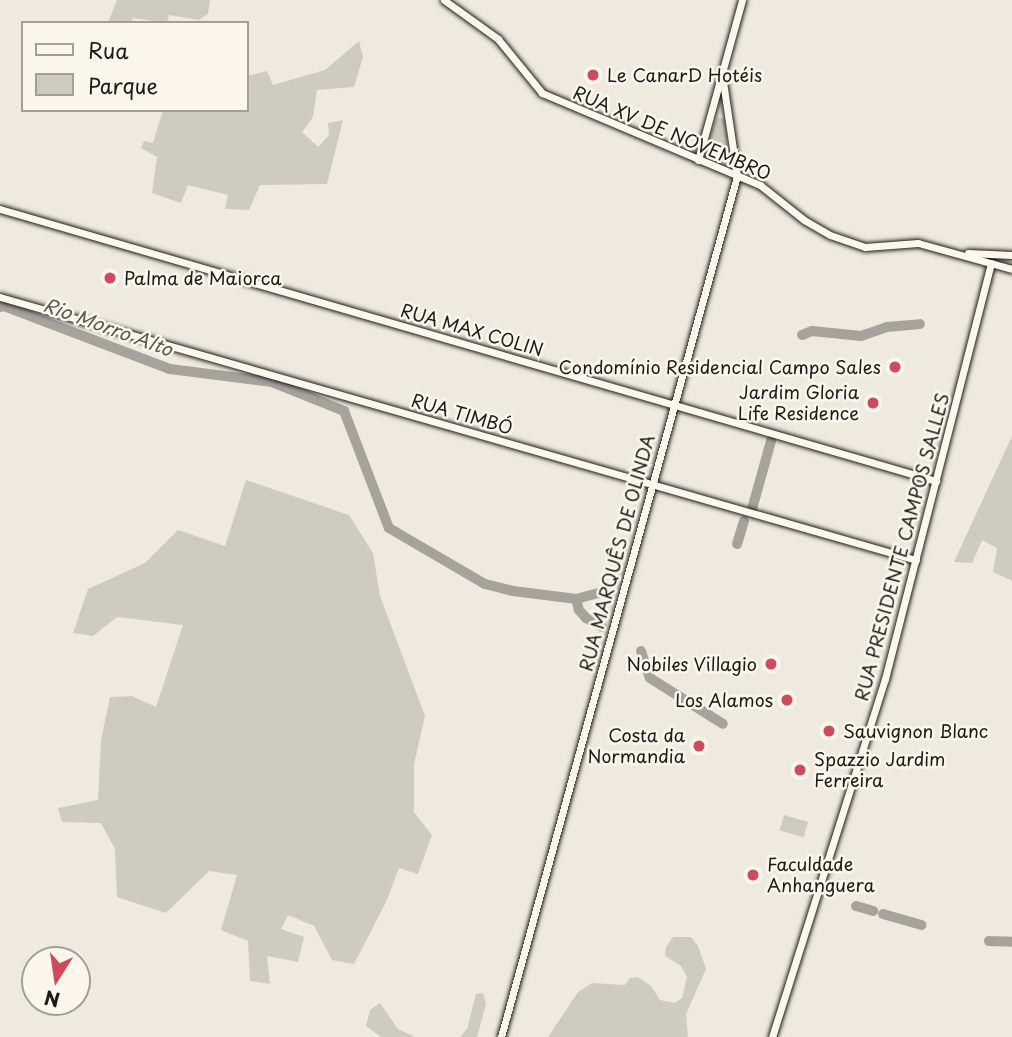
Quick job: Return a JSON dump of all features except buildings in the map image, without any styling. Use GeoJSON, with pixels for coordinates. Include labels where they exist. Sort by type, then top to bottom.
{"type":"FeatureCollection","features":[{"type":"Feature","properties":{"kind":"main road","name":"RUA XV DE NOVEMBRO"},"geometry":{"type":"LineString","coordinates":[[444,0],[498,39],[542,93],[772,192],[804,220],[845,242],[865,247],[912,242],[1012,269]]}},
{"type":"Feature","properties":{"kind":"main road"},"geometry":{"type":"LineString","coordinates":[[698,160],[742,0]]}},
{"type":"Feature","properties":{"kind":"main road","name":"RUA MARQUÊS DE OLINDA"},"geometry":{"type":"LineString","coordinates":[[501,1037],[737,176],[722,74]]}},
{"type":"Feature","properties":{"kind":"main road"},"geometry":{"type":"LineString","coordinates":[[708,123],[715,116],[728,118]]}},
{"type":"Feature","properties":{"kind":"main road","name":"RUA MAX COLIN"},"geometry":{"type":"LineString","coordinates":[[0,209],[936,481]]}},
{"type":"Feature","properties":{"kind":"main road","name":"RUA XV DE NOVEMBRO"},"geometry":{"type":"LineString","coordinates":[[953,253],[1012,258]]}},
{"type":"Feature","properties":{"kind":"main road"},"geometry":{"type":"LineString","coordinates":[[1012,258],[1009,264],[1012,269]]}},
{"type":"Feature","properties":{"kind":"main road","name":"RUA PRESIDENTE CAMPOS SALLES"},"geometry":{"type":"LineString","coordinates":[[772,1037],[879,699],[991,263]]}},
{"type":"Feature","properties":{"kind":"main road","name":"RUA TIMBÓ"},"geometry":{"type":"LineString","coordinates":[[0,297],[916,560]]}},
{"type":"Feature","properties":{"kind":"green space"},"geometry":{"type":"Polygon","coordinates":[[[117,0],[210,0],[208,14],[199,20],[169,15],[168,21],[133,18],[132,21],[109,21],[117,0]]]}},
{"type":"Feature","properties":{"kind":"green space"},"geometry":{"type":"Polygon","coordinates":[[[359,41],[363,57],[354,87],[317,90],[313,117],[302,132],[318,147],[329,135],[328,123],[343,120],[327,184],[260,185],[249,210],[225,209],[228,195],[188,185],[181,203],[152,193],[157,157],[141,148],[144,141],[153,143],[162,112],[248,112],[248,76],[267,71],[273,85],[325,70],[359,41]]]}},
{"type":"Feature","properties":{"kind":"green space"},"geometry":{"type":"Polygon","coordinates":[[[717,117],[725,120],[730,169],[705,158],[704,152],[717,117]]]}},
{"type":"Feature","properties":{"kind":"green space"},"geometry":{"type":"Polygon","coordinates":[[[1012,436],[1012,581],[993,572],[997,548],[982,540],[972,563],[954,562],[1012,436]]]}},
{"type":"Feature","properties":{"kind":"green space"},"geometry":{"type":"Polygon","coordinates":[[[246,480],[349,515],[373,553],[380,596],[425,716],[414,764],[414,812],[432,835],[418,874],[399,868],[386,902],[354,964],[332,960],[314,926],[288,915],[281,929],[304,937],[298,962],[267,956],[270,984],[250,981],[248,941],[221,930],[237,875],[209,871],[166,913],[117,897],[115,849],[101,823],[62,822],[58,808],[98,800],[101,740],[110,697],[132,696],[156,707],[183,625],[117,617],[93,636],[73,633],[88,589],[145,563],[178,530],[225,546],[246,480]]]}},
{"type":"Feature","properties":{"kind":"green space"},"geometry":{"type":"Polygon","coordinates":[[[784,815],[808,822],[804,837],[780,830],[784,815]]]}},
{"type":"Feature","properties":{"kind":"green space"},"geometry":{"type":"Polygon","coordinates":[[[673,937],[691,937],[698,946],[706,969],[686,1014],[688,1037],[548,1037],[578,992],[592,983],[625,985],[630,978],[638,977],[651,986],[660,1000],[675,1003],[682,998],[687,977],[681,966],[665,956],[666,947],[673,937]]]}},
{"type":"Feature","properties":{"kind":"green space"},"geometry":{"type":"Polygon","coordinates":[[[483,993],[486,1004],[477,1037],[460,1037],[467,1029],[476,994],[483,993]]]}},
{"type":"Feature","properties":{"kind":"green space"},"geometry":{"type":"Polygon","coordinates":[[[380,1003],[398,1029],[415,1037],[381,1037],[366,1026],[370,1010],[380,1003]]]}},
{"type":"Feature","properties":{"kind":"waterway","name":"Rio Morro Alto"},"geometry":{"type":"LineString","coordinates":[[0,307],[4,306],[170,369],[272,382],[344,411],[389,528],[485,584],[513,591],[576,599],[606,591]]}},
{"type":"Feature","properties":{"kind":"waterway","name":"Rio Morro Alto"},"geometry":{"type":"LineString","coordinates":[[802,335],[812,331],[861,336],[887,327],[920,324]]}},
{"type":"Feature","properties":{"kind":"waterway","name":"Rio Morro Alto"},"geometry":{"type":"LineString","coordinates":[[752,509],[771,441]]}},
{"type":"Feature","properties":{"kind":"waterway","name":"Rio Morro Alto"},"geometry":{"type":"LineString","coordinates":[[737,544],[744,521]]}},
{"type":"Feature","properties":{"kind":"waterway"},"geometry":{"type":"LineString","coordinates":[[576,599],[579,610],[586,618],[602,627]]}},
{"type":"Feature","properties":{"kind":"waterway"},"geometry":{"type":"LineString","coordinates":[[641,651],[650,678],[723,724]]}},
{"type":"Feature","properties":{"kind":"waterway"},"geometry":{"type":"LineString","coordinates":[[856,906],[873,911]]}},
{"type":"Feature","properties":{"kind":"waterway"},"geometry":{"type":"LineString","coordinates":[[883,914],[921,925]]}},
{"type":"Feature","properties":{"kind":"waterway"},"geometry":{"type":"LineString","coordinates":[[989,941],[1012,942]]}},
{"type":"Feature","properties":{"kind":"place","name":"Le CanarD Hotéis"},"geometry":{"type":"Point","coordinates":[593,75]}},
{"type":"Feature","properties":{"kind":"place","name":"Palma de Maiorca"},"geometry":{"type":"Point","coordinates":[110,278]}},
{"type":"Feature","properties":{"kind":"place","name":"Condomínio Residencial Campo Sales"},"geometry":{"type":"Point","coordinates":[895,367]}},
{"type":"Feature","properties":{"kind":"place","name":"Jardim Gloria Life Residence"},"geometry":{"type":"Point","coordinates":[873,403]}},
{"type":"Feature","properties":{"kind":"place","name":"Nobiles Villagio"},"geometry":{"type":"Point","coordinates":[771,664]}},
{"type":"Feature","properties":{"kind":"place","name":"Los Alamos"},"geometry":{"type":"Point","coordinates":[787,700]}},
{"type":"Feature","properties":{"kind":"place","name":"Sauvignon Blanc"},"geometry":{"type":"Point","coordinates":[829,731]}},
{"type":"Feature","properties":{"kind":"place","name":"Costa da Normandia"},"geometry":{"type":"Point","coordinates":[699,746]}},
{"type":"Feature","properties":{"kind":"place","name":"Spazzio Jardim Ferreira"},"geometry":{"type":"Point","coordinates":[800,770]}},
{"type":"Feature","properties":{"kind":"place","name":"Faculdade Anhanguera"},"geometry":{"type":"Point","coordinates":[753,875]}}]}
